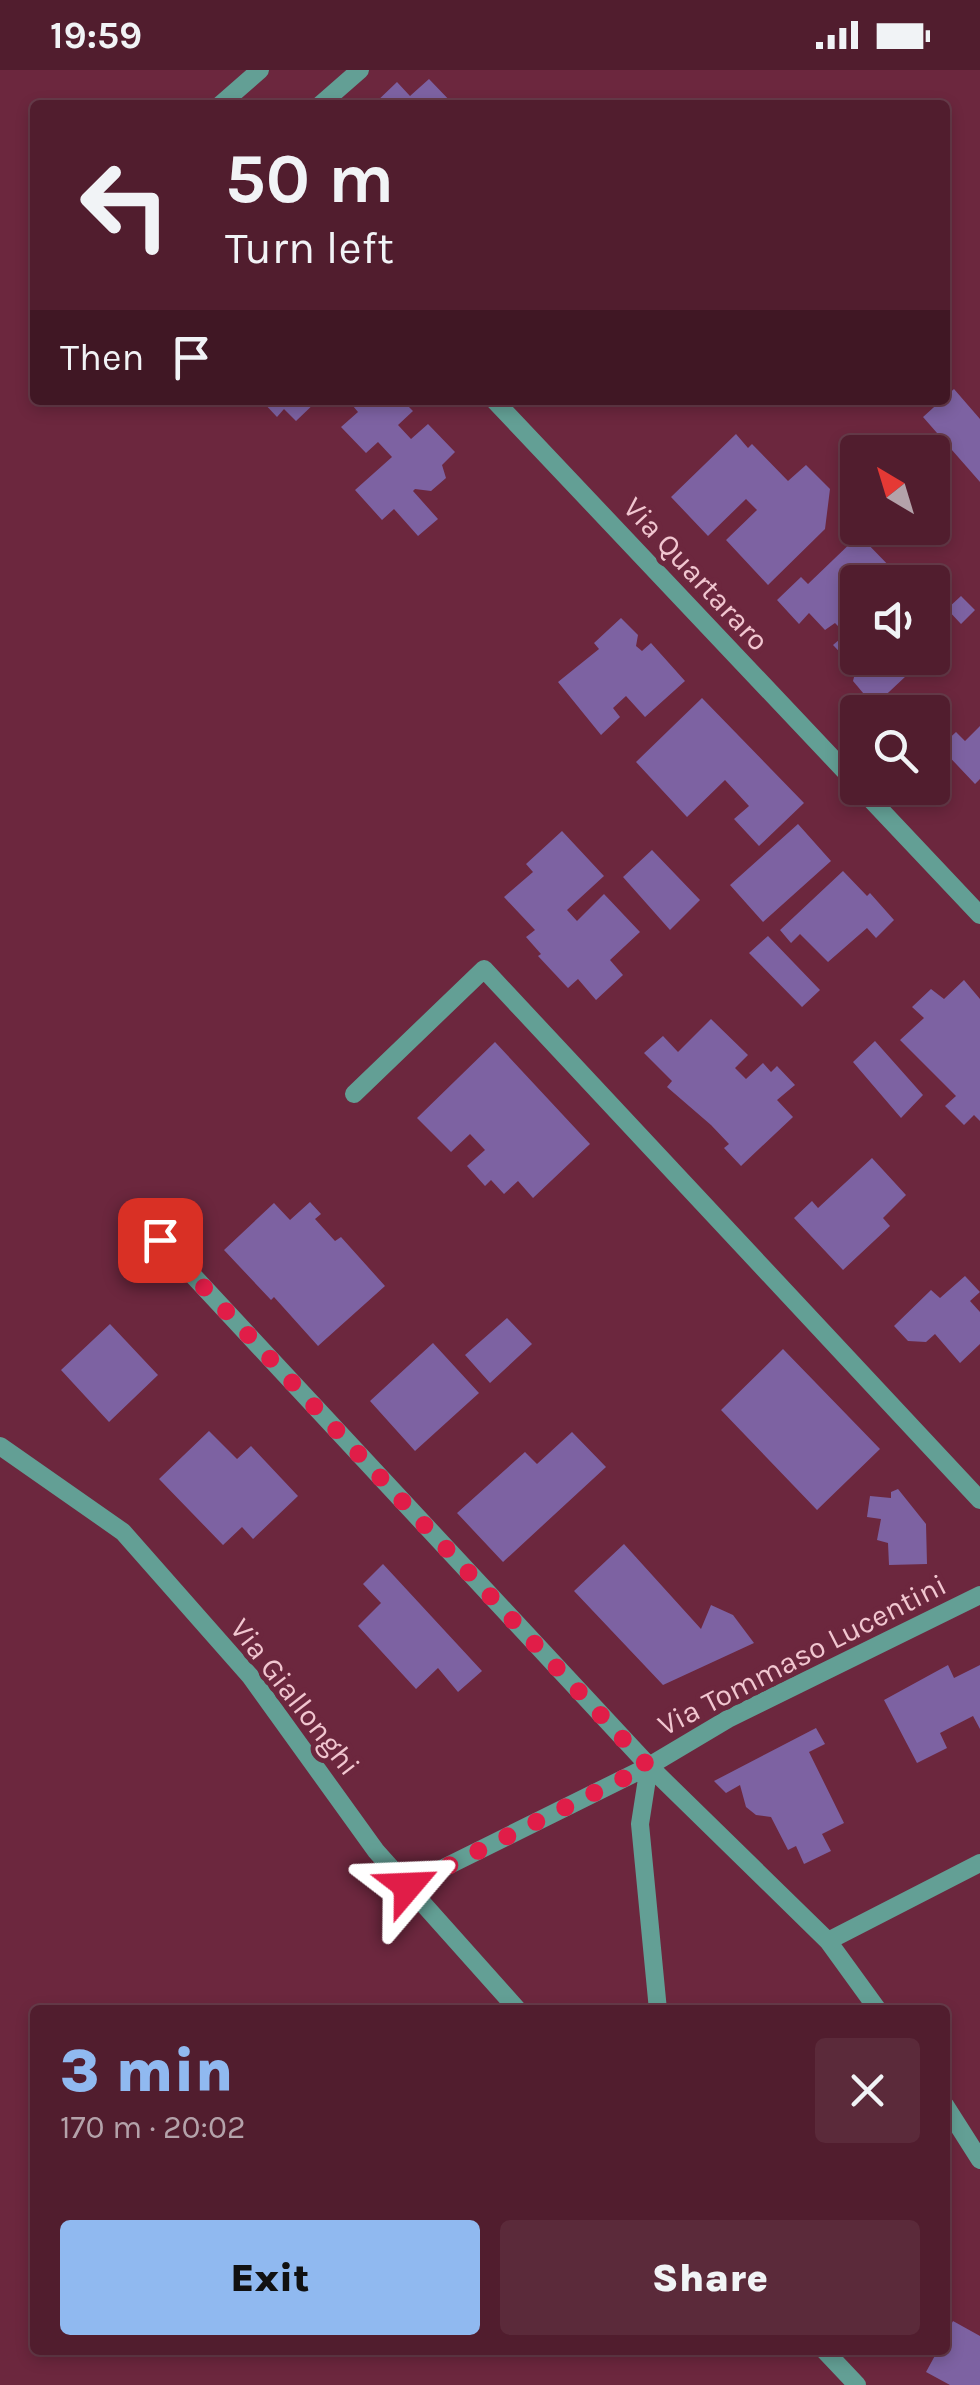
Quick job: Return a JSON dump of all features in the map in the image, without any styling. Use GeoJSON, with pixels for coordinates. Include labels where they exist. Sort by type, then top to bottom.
{"type":"FeatureCollection","features":[{"type":"Feature","properties":{"kind":"street"},"geometry":{"type":"LineString","coordinates":[[226,100],[260,70]]}},
{"type":"Feature","properties":{"kind":"street"},"geometry":{"type":"LineString","coordinates":[[326,100],[360,70]]}},
{"type":"Feature","properties":{"kind":"street","name":"Via Quartararo"},"geometry":{"type":"LineString","coordinates":[[499,405],[840,766]]}},
{"type":"Feature","properties":{"kind":"street","name":"Via Quartararo"},"geometry":{"type":"LineString","coordinates":[[877,805],[980,915]]}},
{"type":"Feature","properties":{"kind":"street"},"geometry":{"type":"LineString","coordinates":[[354,1094],[484,970],[980,1500]]}},
{"type":"Feature","properties":{"kind":"street"},"geometry":{"type":"LineString","coordinates":[[160,1240],[648,1766],[828,1941],[874,2005]]}},
{"type":"Feature","properties":{"kind":"street","name":"Via Giallonghi"},"geometry":{"type":"LineString","coordinates":[[0,1446],[123,1532],[250,1676],[376,1850],[514,2005]]}},
{"type":"Feature","properties":{"kind":"street","name":"Via Tommaso Lucentini"},"geometry":{"type":"LineString","coordinates":[[408,1886],[648,1766],[728,1719],[980,1595]]}},
{"type":"Feature","properties":{"kind":"street"},"geometry":{"type":"LineString","coordinates":[[648,1766],[640,1824],[658,2005]]}},
{"type":"Feature","properties":{"kind":"street"},"geometry":{"type":"LineString","coordinates":[[828,1941],[980,1863]]}},
{"type":"Feature","properties":{"kind":"street"},"geometry":{"type":"LineString","coordinates":[[950,2113],[980,2160]]}},
{"type":"Feature","properties":{"kind":"street"},"geometry":{"type":"LineString","coordinates":[[829,2355],[857,2385]]}},
{"type":"Feature","properties":{"kind":"building"},"geometry":{"type":"Polygon","coordinates":[[[429,79],[449,100],[378,100],[397,82],[410,96],[429,79]]]}},
{"type":"Feature","properties":{"kind":"building"},"geometry":{"type":"Polygon","coordinates":[[[954,389],[980,419],[980,482],[950,448],[950,435],[939,435],[923,417],[936,405],[950,405],[950,393],[954,389]]]}},
{"type":"Feature","properties":{"kind":"building"},"geometry":{"type":"Polygon","coordinates":[[[266,405],[313,405],[296,421],[284,409],[277,417],[266,405]]]}},
{"type":"Feature","properties":{"kind":"building"},"geometry":{"type":"Polygon","coordinates":[[[407,405],[413,411],[398,425],[411,439],[428,424],[455,452],[442,465],[446,478],[431,491],[413,491],[438,519],[418,536],[394,509],[382,520],[355,490],[392,457],[378,442],[366,453],[341,427],[358,412],[353,406],[407,405]]]}},
{"type":"Feature","properties":{"kind":"building"},"geometry":{"type":"Polygon","coordinates":[[[736,434],[748,448],[752,444],[788,481],[806,465],[830,489],[825,529],[768,585],[726,540],[757,510],[746,499],[708,536],[671,497],[736,434]]]}},
{"type":"Feature","properties":{"kind":"building"},"geometry":{"type":"Polygon","coordinates":[[[849,545],[869,545],[888,565],[840,565],[840,628],[835,623],[825,630],[809,613],[799,624],[777,600],[801,577],[808,584],[849,545]]]}},
{"type":"Feature","properties":{"kind":"building"},"geometry":{"type":"Polygon","coordinates":[[[961,596],[975,610],[961,624],[950,612],[950,606],[961,596]]]}},
{"type":"Feature","properties":{"kind":"building"},"geometry":{"type":"Polygon","coordinates":[[[621,618],[638,635],[636,646],[642,651],[651,643],[685,681],[645,717],[626,696],[613,708],[620,717],[601,735],[558,682],[599,649],[594,643],[621,618]]]}},
{"type":"Feature","properties":{"kind":"building"},"geometry":{"type":"Polygon","coordinates":[[[854,675],[906,676],[886,695],[865,695],[853,681],[854,675]]]}},
{"type":"Feature","properties":{"kind":"building"},"geometry":{"type":"Polygon","coordinates":[[[702,698],[804,803],[759,846],[734,819],[749,806],[725,780],[687,817],[636,762],[702,698]]]}},
{"type":"Feature","properties":{"kind":"building"},"geometry":{"type":"Polygon","coordinates":[[[980,726],[980,779],[975,784],[950,758],[950,738],[956,732],[965,741],[980,726]]]}},
{"type":"Feature","properties":{"kind":"building"},"geometry":{"type":"Polygon","coordinates":[[[798,824],[831,861],[763,922],[730,885],[798,824]]]}},
{"type":"Feature","properties":{"kind":"building"},"geometry":{"type":"Polygon","coordinates":[[[562,831],[604,876],[567,910],[577,921],[604,894],[640,932],[610,960],[623,975],[596,1000],[578,979],[568,988],[538,956],[541,954],[526,937],[535,930],[504,897],[533,872],[526,864],[562,831]]]}},
{"type":"Feature","properties":{"kind":"building"},"geometry":{"type":"Polygon","coordinates":[[[652,850],[700,900],[670,930],[623,877],[652,850]]]}},
{"type":"Feature","properties":{"kind":"building"},"geometry":{"type":"Polygon","coordinates":[[[843,871],[894,920],[876,938],[867,928],[828,962],[800,934],[791,943],[780,930],[843,871]]]}},
{"type":"Feature","properties":{"kind":"building"},"geometry":{"type":"Polygon","coordinates":[[[768,936],[820,990],[802,1007],[749,953],[768,936]]]}},
{"type":"Feature","properties":{"kind":"building"},"geometry":{"type":"Polygon","coordinates":[[[964,980],[980,999],[980,1121],[974,1115],[964,1125],[945,1106],[956,1096],[900,1040],[924,1018],[912,1007],[931,989],[944,999],[964,980]]]}},
{"type":"Feature","properties":{"kind":"building"},"geometry":{"type":"Polygon","coordinates":[[[711,1019],[748,1055],[735,1068],[746,1079],[763,1063],[771,1072],[777,1066],[795,1085],[777,1100],[793,1117],[741,1166],[724,1148],[729,1144],[667,1087],[672,1081],[644,1053],[663,1036],[678,1052],[711,1019]]]}},
{"type":"Feature","properties":{"kind":"building"},"geometry":{"type":"Polygon","coordinates":[[[875,1041],[923,1095],[901,1118],[853,1062],[875,1041]]]}},
{"type":"Feature","properties":{"kind":"building"},"geometry":{"type":"Polygon","coordinates":[[[495,1042],[590,1144],[533,1198],[518,1181],[504,1194],[491,1180],[485,1186],[467,1166],[485,1150],[470,1134],[451,1152],[417,1118],[495,1042]]]}},
{"type":"Feature","properties":{"kind":"building"},"geometry":{"type":"Polygon","coordinates":[[[872,1158],[906,1195],[883,1218],[890,1226],[843,1270],[794,1218],[812,1201],[818,1208],[872,1158]]]}},
{"type":"Feature","properties":{"kind":"building"},"geometry":{"type":"Polygon","coordinates":[[[310,1202],[321,1214],[315,1219],[335,1241],[341,1237],[385,1286],[318,1346],[224,1250],[274,1203],[290,1220],[310,1202]]]}},
{"type":"Feature","properties":{"kind":"building"},"geometry":{"type":"Polygon","coordinates":[[[965,1276],[980,1292],[970,1301],[980,1312],[980,1344],[960,1363],[935,1334],[926,1342],[908,1341],[894,1326],[931,1290],[940,1298],[965,1276]]]}},
{"type":"Feature","properties":{"kind":"building"},"geometry":{"type":"Polygon","coordinates":[[[507,1318],[532,1344],[490,1383],[465,1355],[507,1318]]]}},
{"type":"Feature","properties":{"kind":"building"},"geometry":{"type":"Polygon","coordinates":[[[110,1324],[158,1375],[109,1422],[61,1370],[110,1324]]]}},
{"type":"Feature","properties":{"kind":"building"},"geometry":{"type":"Polygon","coordinates":[[[433,1343],[479,1393],[415,1451],[370,1401],[433,1343]]]}},
{"type":"Feature","properties":{"kind":"building"},"geometry":{"type":"Polygon","coordinates":[[[783,1349],[880,1449],[817,1510],[721,1410],[783,1349]]]}},
{"type":"Feature","properties":{"kind":"building"},"geometry":{"type":"Polygon","coordinates":[[[209,1431],[237,1459],[251,1446],[298,1496],[253,1539],[242,1527],[223,1545],[159,1479],[209,1431]]]}},
{"type":"Feature","properties":{"kind":"building"},"geometry":{"type":"Polygon","coordinates":[[[572,1432],[606,1467],[503,1562],[457,1513],[525,1452],[537,1464],[572,1432]]]}},
{"type":"Feature","properties":{"kind":"building"},"geometry":{"type":"Polygon","coordinates":[[[898,1489],[926,1524],[927,1564],[889,1565],[888,1543],[877,1540],[881,1519],[867,1517],[870,1496],[891,1498],[891,1492],[898,1489]]]}},
{"type":"Feature","properties":{"kind":"building"},"geometry":{"type":"Polygon","coordinates":[[[624,1544],[701,1629],[711,1605],[733,1615],[754,1643],[663,1685],[574,1591],[624,1544]]]}},
{"type":"Feature","properties":{"kind":"building"},"geometry":{"type":"Polygon","coordinates":[[[383,1564],[482,1671],[458,1692],[438,1668],[416,1689],[358,1626],[381,1603],[363,1584],[383,1564]]]}},
{"type":"Feature","properties":{"kind":"building"},"geometry":{"type":"Polygon","coordinates":[[[948,1665],[954,1678],[980,1665],[980,1729],[973,1716],[940,1733],[947,1748],[917,1763],[884,1700],[948,1665]]]}},
{"type":"Feature","properties":{"kind":"building"},"geometry":{"type":"Polygon","coordinates":[[[816,1728],[825,1744],[809,1752],[844,1823],[822,1834],[831,1851],[804,1864],[796,1846],[788,1850],[771,1817],[756,1815],[746,1807],[740,1785],[726,1793],[714,1781],[816,1728]]]}},
{"type":"Feature","properties":{"kind":"building"},"geometry":{"type":"Polygon","coordinates":[[[953,2321],[980,2336],[980,2385],[950,2385],[926,2372],[935,2355],[950,2355],[953,2321]]]}},
{"type":"Feature","properties":{"kind":"route"},"geometry":{"type":"LineString","coordinates":[[160,1240],[648,1766],[408,1886]]}}]}
